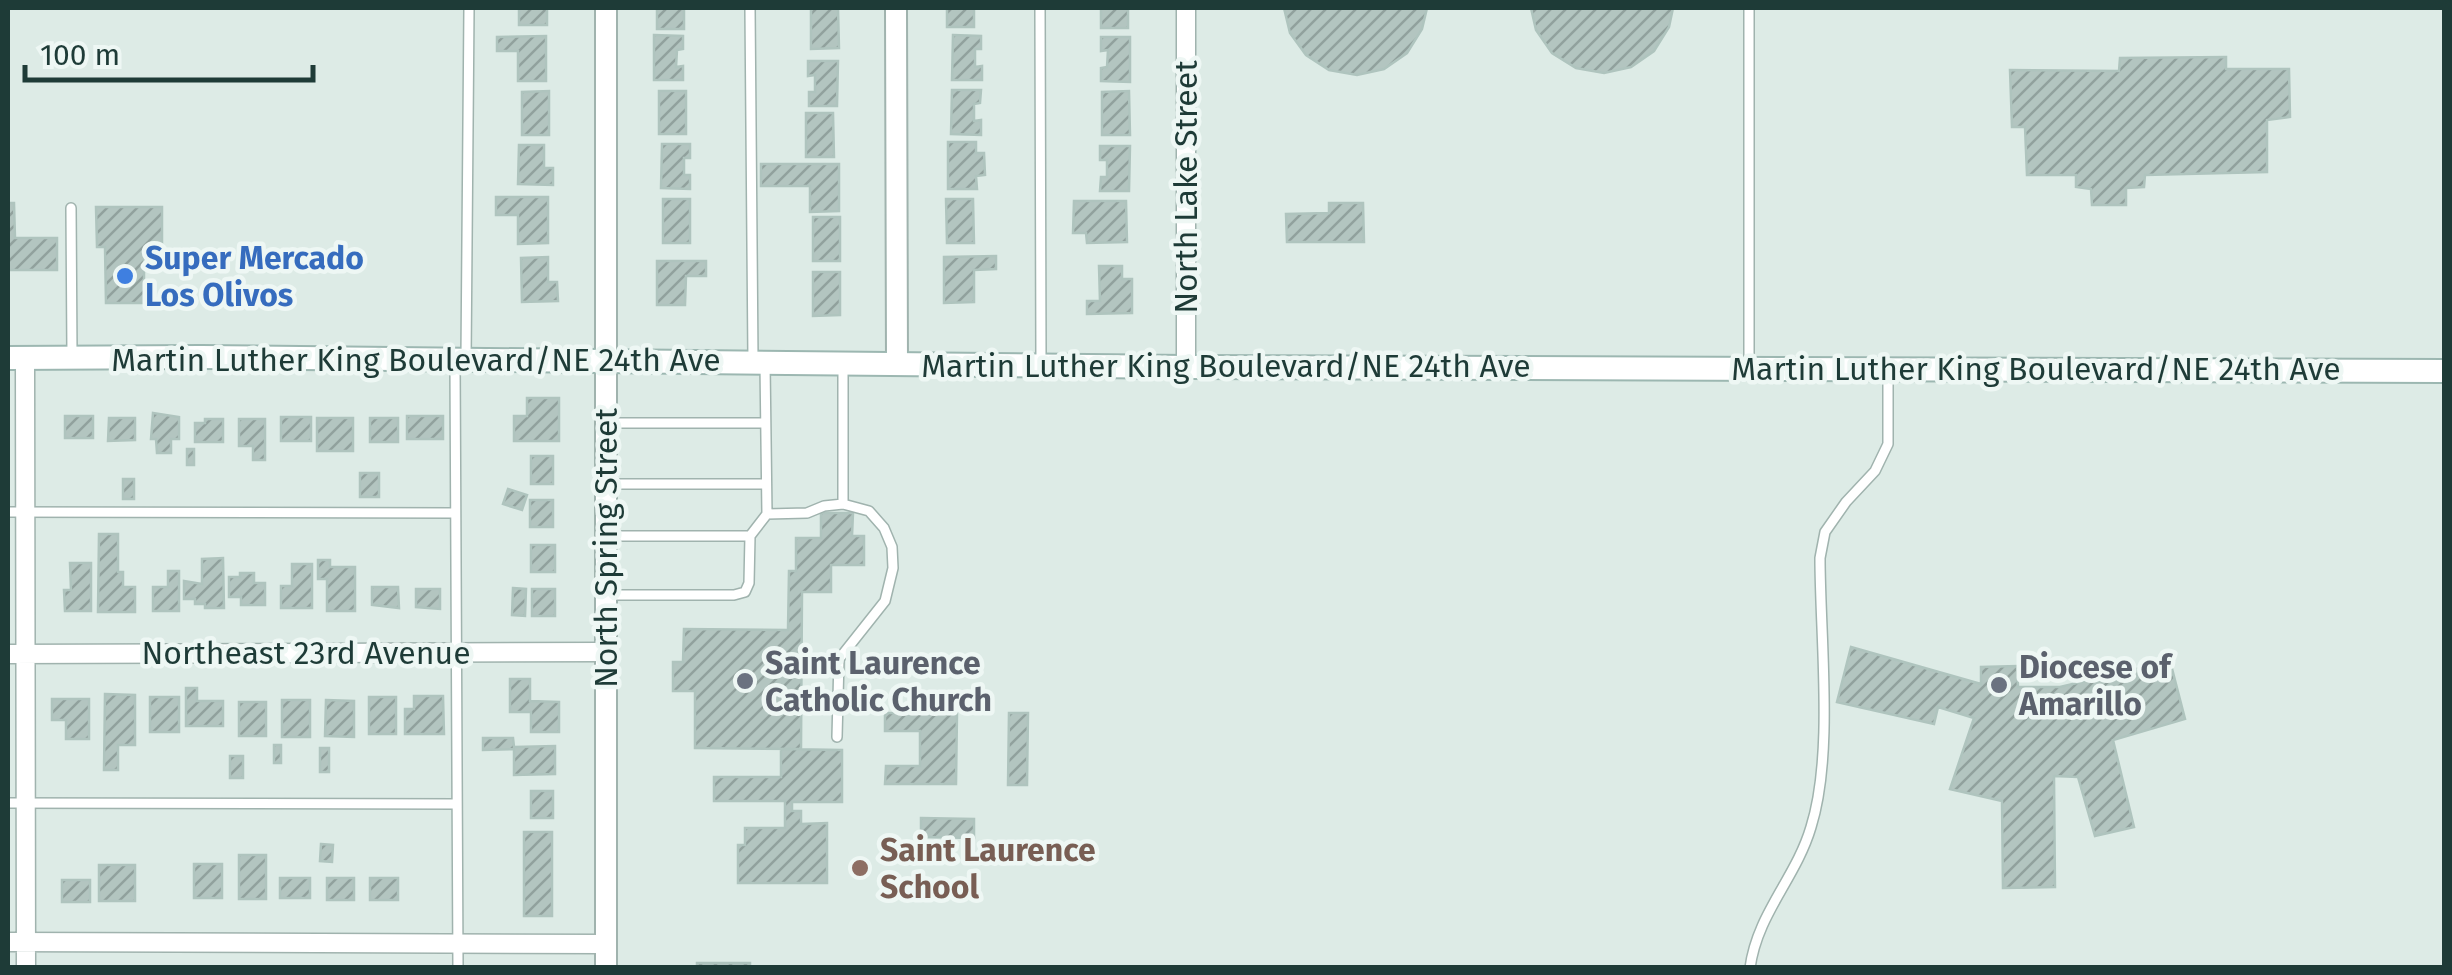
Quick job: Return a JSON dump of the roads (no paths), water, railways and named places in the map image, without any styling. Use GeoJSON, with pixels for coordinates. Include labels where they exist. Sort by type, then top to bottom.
{"type":"FeatureCollection","features":[{"type":"Feature","properties":{"kind":"main road","name":"Martin Luther King Boulevard/NE 24th Ave"},"geometry":{"type":"LineString","coordinates":[[16,358],[2444,371]]}},
{"type":"Feature","properties":{"kind":"street","name":"North Spring Street"},"geometry":{"type":"LineString","coordinates":[[606,8],[606,968]]}},
{"type":"Feature","properties":{"kind":"street"},"geometry":{"type":"LineString","coordinates":[[896,8],[897,365]]}},
{"type":"Feature","properties":{"kind":"street","name":"North Lake Street"},"geometry":{"type":"LineString","coordinates":[[1186,8],[1186,367]]}},
{"type":"Feature","properties":{"kind":"street"},"geometry":{"type":"LineString","coordinates":[[16,358],[27,512],[28,654],[17,803],[17,942],[26,968]]}},
{"type":"Feature","properties":{"kind":"street","name":"Northeast 23rd Avenue"},"geometry":{"type":"LineString","coordinates":[[8,654],[606,652]]}},
{"type":"Feature","properties":{"kind":"street"},"geometry":{"type":"LineString","coordinates":[[17,942],[606,944]]}},
{"type":"Feature","properties":{"kind":"lane"},"geometry":{"type":"LineString","coordinates":[[458,968],[456,513],[470,8]]}},
{"type":"Feature","properties":{"kind":"lane"},"geometry":{"type":"LineString","coordinates":[[606,595],[745,592],[750,582],[750,536],[767,514],[750,8]]}},
{"type":"Feature","properties":{"kind":"lane"},"geometry":{"type":"LineString","coordinates":[[1040,8],[1041,366]]}},
{"type":"Feature","properties":{"kind":"lane"},"geometry":{"type":"LineString","coordinates":[[1748,8],[1748,368]]}},
{"type":"Feature","properties":{"kind":"lane"},"geometry":{"type":"LineString","coordinates":[[70,208],[72,358]]}},
{"type":"Feature","properties":{"kind":"lane"},"geometry":{"type":"LineString","coordinates":[[843,504],[844,364]]}},
{"type":"Feature","properties":{"kind":"lane"},"geometry":{"type":"LineString","coordinates":[[1750,968],[1763,918],[1794,870],[1812,826],[1824,752],[1822,545],[1825,532],[1875,471],[1888,444],[1888,369]]}},
{"type":"Feature","properties":{"kind":"lane"},"geometry":{"type":"LineString","coordinates":[[606,423],[765,423]]}},
{"type":"Feature","properties":{"kind":"lane"},"geometry":{"type":"LineString","coordinates":[[606,484],[766,484]]}},
{"type":"Feature","properties":{"kind":"lane"},"geometry":{"type":"LineString","coordinates":[[767,514],[807,513],[843,504],[869,511],[884,528],[892,547],[894,568],[884,600],[839,659],[837,737]]}},
{"type":"Feature","properties":{"kind":"lane"},"geometry":{"type":"LineString","coordinates":[[8,512],[456,513]]}},
{"type":"Feature","properties":{"kind":"lane"},"geometry":{"type":"LineString","coordinates":[[606,536],[750,536]]}},
{"type":"Feature","properties":{"kind":"lane"},"geometry":{"type":"LineString","coordinates":[[17,803],[457,804]]}},
{"type":"Feature","properties":{"kind":"place","name":"Super Mercado Los Olivos"},"geometry":{"type":"Point","coordinates":[125,276]}},
{"type":"Feature","properties":{"kind":"place","name":"Saint Laurence Catholic Church"},"geometry":{"type":"Point","coordinates":[745,681]}},
{"type":"Feature","properties":{"kind":"place","name":"Diocese of Amarillo"},"geometry":{"type":"Point","coordinates":[1999,685]}},
{"type":"Feature","properties":{"kind":"place","name":"Saint Laurence School"},"geometry":{"type":"Point","coordinates":[860,868]}}]}
